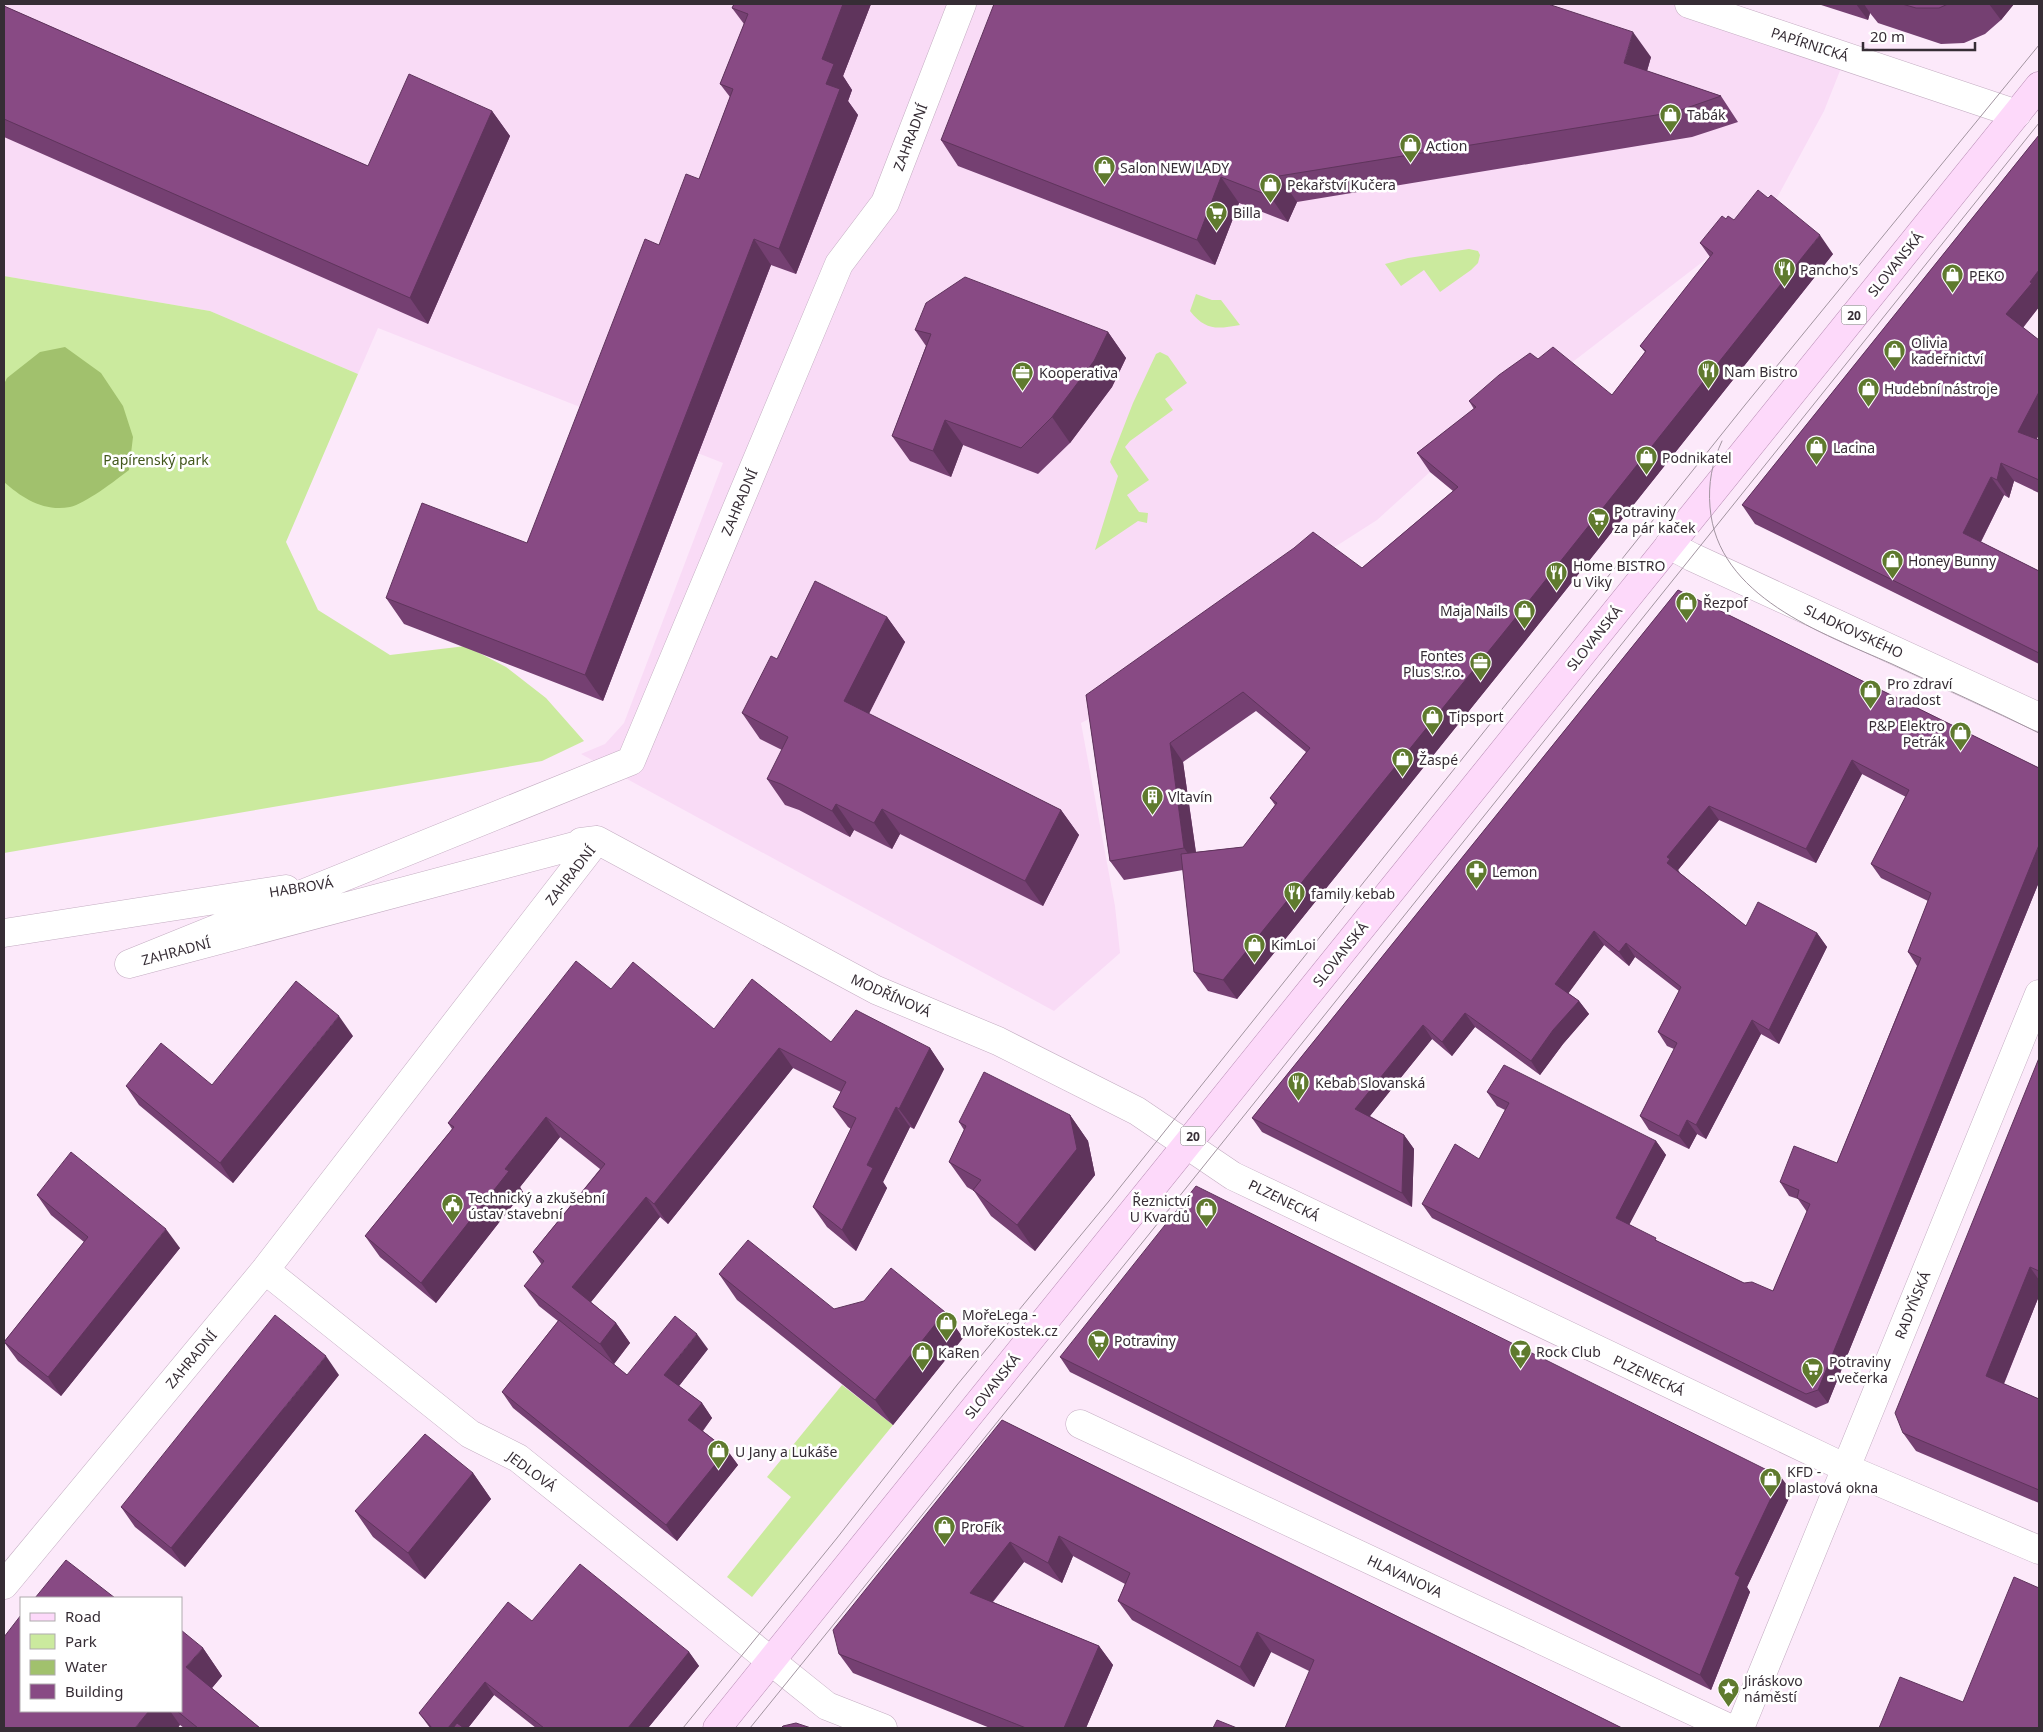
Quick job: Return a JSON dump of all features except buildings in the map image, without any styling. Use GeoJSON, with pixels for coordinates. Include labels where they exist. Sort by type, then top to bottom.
{"type":"FeatureCollection","features":[{"type":"Feature","properties":{"kind":"main road","name":"SLOVANSKÁ"},"geometry":{"type":"LineString","coordinates":[[717,1728],[2039,86]]}},
{"type":"Feature","properties":{"kind":"street","name":"ZAHRADNÍ"},"geometry":{"type":"LineString","coordinates":[[597,840],[129,964],[631,760],[839,264],[885,204],[962,4]]}},
{"type":"Feature","properties":{"kind":"street","name":"PAPÍRNICKÁ"},"geometry":{"type":"LineString","coordinates":[[1689,4],[2017,114]]}},
{"type":"Feature","properties":{"kind":"street","name":"SLADKOVSKÉHO"},"geometry":{"type":"LineString","coordinates":[[1669,545],[2039,717]]}},
{"type":"Feature","properties":{"kind":"street","name":"ZAHRADNÍ"},"geometry":{"type":"LineString","coordinates":[[4,1585],[265,1270],[597,840]]}},
{"type":"Feature","properties":{"kind":"street","name":"HABROVÁ"},"geometry":{"type":"LineString","coordinates":[[4,933],[597,840]]}},
{"type":"Feature","properties":{"kind":"street","name":"MODŘÍNOVÁ"},"geometry":{"type":"LineString","coordinates":[[597,840],[876,990],[998,1041],[1137,1111],[1187,1144]]}},
{"type":"Feature","properties":{"kind":"street","name":"RADYŇSKÁ"},"geometry":{"type":"LineString","coordinates":[[1740,1728],[2039,994]]}},
{"type":"Feature","properties":{"kind":"street","name":"PLZENECKÁ"},"geometry":{"type":"LineString","coordinates":[[1187,1144],[1233,1176],[1846,1468],[2039,1550]]}},
{"type":"Feature","properties":{"kind":"street","name":"JEDLOVÁ"},"geometry":{"type":"LineString","coordinates":[[265,1270],[470,1434],[518,1458],[827,1706],[883,1728]]}},
{"type":"Feature","properties":{"kind":"street","name":"HLAVANOVA"},"geometry":{"type":"LineString","coordinates":[[1080,1424],[1729,1728]]}},
{"type":"Feature","properties":{"kind":"shaded area"},"geometry":{"type":"Polygon","coordinates":[[[4,4],[1734,4],[1851,43],[1824,111],[1771,209],[1430,472],[1377,520],[1327,552],[1099,714],[1081,723],[1115,906],[1120,953],[1054,1011],[581,754],[605,744],[624,723],[723,463],[378,328],[358,374],[210,311],[4,276],[4,4]]]}},
{"type":"Feature","properties":{"kind":"green space"},"geometry":{"type":"Polygon","coordinates":[[[1469,249],[1478,251],[1480,255],[1478,263],[1440,292],[1424,270],[1401,286],[1385,264],[1408,258],[1469,249]]]}},
{"type":"Feature","properties":{"kind":"green space","name":"Papírenský park"},"geometry":{"type":"Polygon","coordinates":[[[4,276],[210,311],[358,374],[286,542],[318,610],[390,655],[466,646],[506,667],[546,698],[584,741],[542,761],[4,853],[4,276]]]}},
{"type":"Feature","properties":{"kind":"green space"},"geometry":{"type":"Polygon","coordinates":[[[1196,294],[1212,300],[1221,300],[1240,325],[1218,328],[1201,322],[1190,311],[1196,294]]]}},
{"type":"Feature","properties":{"kind":"green space"},"geometry":{"type":"Polygon","coordinates":[[[1160,352],[1168,356],[1187,383],[1165,399],[1173,410],[1130,441],[1125,447],[1149,480],[1127,495],[1139,512],[1148,513],[1147,523],[1138,521],[1095,550],[1118,476],[1110,462],[1133,403],[1156,354],[1160,352]]]}},
{"type":"Feature","properties":{"kind":"green space"},"geometry":{"type":"Polygon","coordinates":[[[842,1385],[893,1425],[752,1597],[727,1577],[791,1497],[767,1477],[842,1385]]]}},
{"type":"Feature","properties":{"kind":"water"},"geometry":{"type":"Polygon","coordinates":[[[65,347],[101,373],[123,406],[133,437],[129,470],[84,501],[70,507],[60,508],[42,506],[18,493],[4,482],[4,384],[7,378],[40,352],[65,347]]]}},
{"type":"Feature","properties":{"kind":"tram line"},"geometry":{"type":"LineString","coordinates":[[683,1728],[837,1538],[957,1385],[1109,1201],[1745,405],[2039,45]]}},
{"type":"Feature","properties":{"kind":"tram line"},"geometry":{"type":"LineString","coordinates":[[750,1728],[1150,1233],[2039,123]]}},
{"type":"Feature","properties":{"kind":"tram line"},"geometry":{"type":"LineString","coordinates":[[1722,441],[1712,473],[1710,507],[1717,538],[1732,565],[1752,588],[1777,608],[1805,624],[2039,733]]}},
{"type":"Feature","properties":{"kind":"place","name":"Tabák"},"geometry":{"type":"Point","coordinates":[1671,133]}},
{"type":"Feature","properties":{"kind":"place","name":"Action"},"geometry":{"type":"Point","coordinates":[1410,164]}},
{"type":"Feature","properties":{"kind":"place","name":"Salon NEW LADY"},"geometry":{"type":"Point","coordinates":[1104,186]}},
{"type":"Feature","properties":{"kind":"place","name":"Pekařství Kučera"},"geometry":{"type":"Point","coordinates":[1271,203]}},
{"type":"Feature","properties":{"kind":"place","name":"Billa"},"geometry":{"type":"Point","coordinates":[1217,231]}},
{"type":"Feature","properties":{"kind":"place","name":"Pancho's"},"geometry":{"type":"Point","coordinates":[1784,288]}},
{"type":"Feature","properties":{"kind":"place","name":"PEKO"},"geometry":{"type":"Point","coordinates":[1953,294]}},
{"type":"Feature","properties":{"kind":"place","name":"Olivia kadeřnictví"},"geometry":{"type":"Point","coordinates":[1895,369]}},
{"type":"Feature","properties":{"kind":"place","name":"Nam Bistro"},"geometry":{"type":"Point","coordinates":[1708,390]}},
{"type":"Feature","properties":{"kind":"place","name":"Kooperativa"},"geometry":{"type":"Point","coordinates":[1023,391]}},
{"type":"Feature","properties":{"kind":"place","name":"Hudební nástroje"},"geometry":{"type":"Point","coordinates":[1868,407]}},
{"type":"Feature","properties":{"kind":"place","name":"Lacina"},"geometry":{"type":"Point","coordinates":[1817,466]}},
{"type":"Feature","properties":{"kind":"place","name":"Podnikatel"},"geometry":{"type":"Point","coordinates":[1646,476]}},
{"type":"Feature","properties":{"kind":"place","name":"Potraviny za pár kaček"},"geometry":{"type":"Point","coordinates":[1598,538]}},
{"type":"Feature","properties":{"kind":"place","name":"Honey Bunny"},"geometry":{"type":"Point","coordinates":[1892,579]}},
{"type":"Feature","properties":{"kind":"place","name":"Home BISTRO u Viky"},"geometry":{"type":"Point","coordinates":[1557,592]}},
{"type":"Feature","properties":{"kind":"place","name":"Řezpof"},"geometry":{"type":"Point","coordinates":[1687,621]}},
{"type":"Feature","properties":{"kind":"place","name":"Maja Nails"},"geometry":{"type":"Point","coordinates":[1524,629]}},
{"type":"Feature","properties":{"kind":"place","name":"Fontes Plus s.r.o."},"geometry":{"type":"Point","coordinates":[1480,682]}},
{"type":"Feature","properties":{"kind":"place","name":"Pro zdraví a radost"},"geometry":{"type":"Point","coordinates":[1871,710]}},
{"type":"Feature","properties":{"kind":"place","name":"Tipsport"},"geometry":{"type":"Point","coordinates":[1433,735]}},
{"type":"Feature","properties":{"kind":"place","name":"P&P Elektro Petrák"},"geometry":{"type":"Point","coordinates":[1961,752]}},
{"type":"Feature","properties":{"kind":"place","name":"Žaspé"},"geometry":{"type":"Point","coordinates":[1403,778]}},
{"type":"Feature","properties":{"kind":"place","name":"Vltavín"},"geometry":{"type":"Point","coordinates":[1152,815]}},
{"type":"Feature","properties":{"kind":"place","name":"Lemon"},"geometry":{"type":"Point","coordinates":[1476,890]}},
{"type":"Feature","properties":{"kind":"place","name":"family kebab"},"geometry":{"type":"Point","coordinates":[1295,912]}},
{"type":"Feature","properties":{"kind":"place","name":"KimLoi"},"geometry":{"type":"Point","coordinates":[1255,963]}},
{"type":"Feature","properties":{"kind":"place","name":"Kebab Slovanská"},"geometry":{"type":"Point","coordinates":[1299,1101]}},
{"type":"Feature","properties":{"kind":"place","name":"Technický a zkušební ústav stavební"},"geometry":{"type":"Point","coordinates":[452,1224]}},
{"type":"Feature","properties":{"kind":"place","name":"Řeznictví U Kvardů"},"geometry":{"type":"Point","coordinates":[1206,1227]}},
{"type":"Feature","properties":{"kind":"place","name":"MořeLega - MořeKostek.cz"},"geometry":{"type":"Point","coordinates":[946,1341]}},
{"type":"Feature","properties":{"kind":"place","name":"Potraviny"},"geometry":{"type":"Point","coordinates":[1098,1359]}},
{"type":"Feature","properties":{"kind":"place","name":"Rock Club"},"geometry":{"type":"Point","coordinates":[1520,1370]}},
{"type":"Feature","properties":{"kind":"place","name":"KaRen"},"geometry":{"type":"Point","coordinates":[922,1371]}},
{"type":"Feature","properties":{"kind":"place","name":"Potraviny - večerka"},"geometry":{"type":"Point","coordinates":[1813,1388]}},
{"type":"Feature","properties":{"kind":"place","name":"U Jany a Lukáše"},"geometry":{"type":"Point","coordinates":[719,1470]}},
{"type":"Feature","properties":{"kind":"place","name":"KFD - plastová okna"},"geometry":{"type":"Point","coordinates":[1771,1498]}},
{"type":"Feature","properties":{"kind":"place","name":"ProFík"},"geometry":{"type":"Point","coordinates":[945,1545]}},
{"type":"Feature","properties":{"kind":"place","name":"Jiráskovo náměstí"},"geometry":{"type":"Point","coordinates":[1728,1707]}}]}
